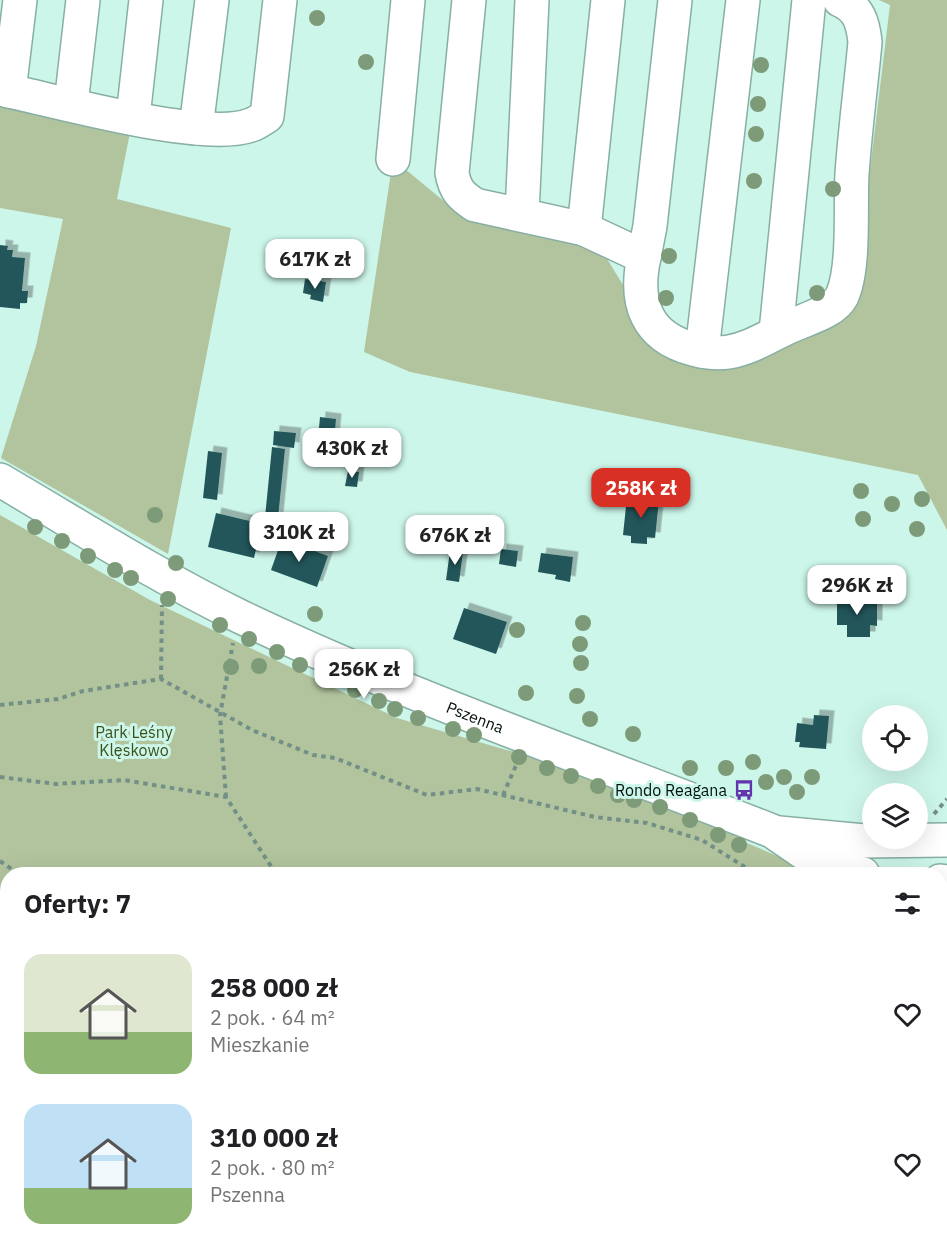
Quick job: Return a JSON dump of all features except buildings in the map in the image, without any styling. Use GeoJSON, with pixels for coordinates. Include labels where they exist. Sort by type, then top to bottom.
{"type":"FeatureCollection","features":[{"type":"Feature","properties":{"kind":"street"},"geometry":{"type":"LineString","coordinates":[[20,0],[4,90],[196,128],[230,129],[251,125],[267,116],[280,0]]}},
{"type":"Feature","properties":{"kind":"street"},"geometry":{"type":"LineString","coordinates":[[71,104],[83,0]]}},
{"type":"Feature","properties":{"kind":"street"},"geometry":{"type":"LineString","coordinates":[[133,117],[146,0]]}},
{"type":"Feature","properties":{"kind":"street"},"geometry":{"type":"LineString","coordinates":[[196,128],[212,0]]}},
{"type":"Feature","properties":{"kind":"street"},"geometry":{"type":"LineString","coordinates":[[393,159],[408,0]]}},
{"type":"Feature","properties":{"kind":"street"},"geometry":{"type":"LineString","coordinates":[[469,0],[452,173],[454,186],[462,196],[475,205],[498,212],[522,213],[541,221],[584,229],[644,257]]}},
{"type":"Feature","properties":{"kind":"street"},"geometry":{"type":"LineString","coordinates":[[522,213],[532,0]]}},
{"type":"Feature","properties":{"kind":"street"},"geometry":{"type":"LineString","coordinates":[[584,229],[608,0]]}},
{"type":"Feature","properties":{"kind":"street"},"geometry":{"type":"LineString","coordinates":[[675,0],[650,226],[640,294],[655,330],[674,344],[702,351],[727,352],[752,346],[776,332],[826,310],[841,298],[847,277],[852,174],[865,42],[863,22],[856,12],[840,0]]}},
{"type":"Feature","properties":{"kind":"street"},"geometry":{"type":"LineString","coordinates":[[702,351],[743,0]]}},
{"type":"Feature","properties":{"kind":"street"},"geometry":{"type":"LineString","coordinates":[[776,332],[809,0]]}},
{"type":"Feature","properties":{"kind":"street","name":"Pszenna"},"geometry":{"type":"LineString","coordinates":[[0,480],[166,577],[239,616],[426,699],[771,831],[818,862],[837,867]]}},
{"type":"Feature","properties":{"kind":"street","name":"Pszenna"},"geometry":{"type":"LineString","coordinates":[[771,831],[864,841],[938,830]]}},
{"type":"Feature","properties":{"kind":"path"},"geometry":{"type":"LineString","coordinates":[[161,679],[162,594],[166,577]]}},
{"type":"Feature","properties":{"kind":"path"},"geometry":{"type":"LineString","coordinates":[[239,616],[220,715],[226,797],[271,867]]}},
{"type":"Feature","properties":{"kind":"path"},"geometry":{"type":"LineString","coordinates":[[0,705],[58,699],[83,692],[161,679],[220,715],[313,755],[335,758],[427,795],[477,789],[595,817],[647,823],[702,840],[745,867]]}},
{"type":"Feature","properties":{"kind":"path"},"geometry":{"type":"LineString","coordinates":[[503,795],[528,738]]}},
{"type":"Feature","properties":{"kind":"path"},"geometry":{"type":"LineString","coordinates":[[0,777],[56,784],[124,780],[226,797]]}},
{"type":"Feature","properties":{"kind":"path"},"geometry":{"type":"LineString","coordinates":[[938,830],[947,799]]}},
{"type":"Feature","properties":{"kind":"green space"},"geometry":{"type":"Polygon","coordinates":[[[879,0],[947,0],[947,530],[918,475],[410,372],[364,352],[393,159],[451,207],[601,249],[666,355],[854,302],[890,5],[879,0]]]}},
{"type":"Feature","properties":{"kind":"green space"},"geometry":{"type":"Polygon","coordinates":[[[0,89],[133,117],[117,199],[231,228],[168,554],[1,458],[36,346],[63,219],[0,208],[0,89]]]}},
{"type":"Feature","properties":{"kind":"green space","name":"Park Leśny Klęskowo"},"geometry":{"type":"Polygon","coordinates":[[[0,515],[150,600],[397,718],[596,776],[732,833],[747,843],[803,867],[0,867],[0,515]]]}},
{"type":"Feature","properties":{"kind":"place","name":"Rondo Reagana"},"geometry":{"type":"Point","coordinates":[744,790]}}]}
